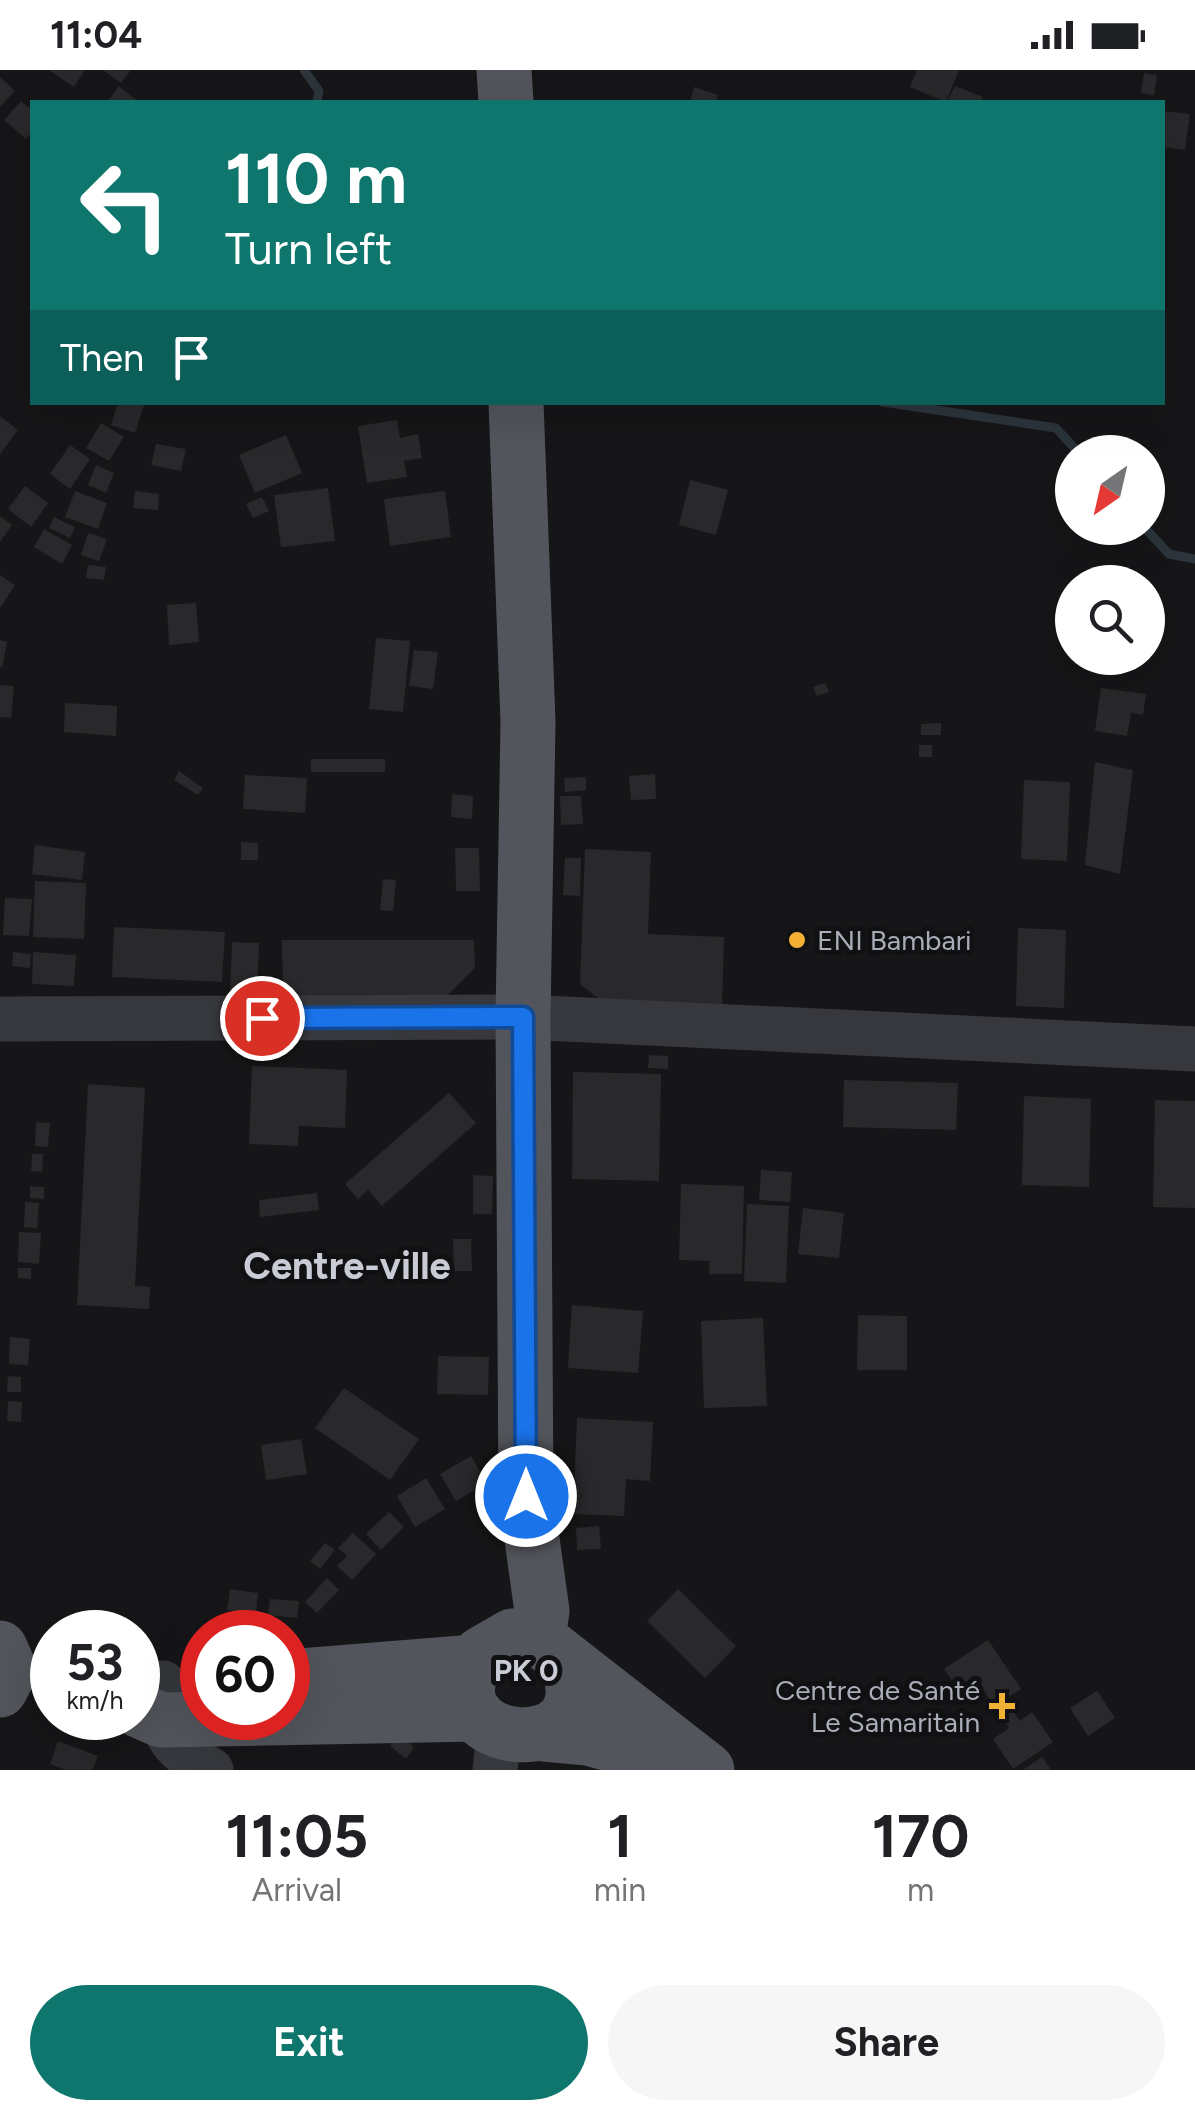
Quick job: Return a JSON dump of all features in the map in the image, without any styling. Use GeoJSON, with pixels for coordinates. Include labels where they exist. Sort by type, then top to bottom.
{"type":"FeatureCollection","features":[{"type":"Feature","properties":{"kind":"main road"},"geometry":{"type":"LineString","coordinates":[[504,70],[506,100]]}},
{"type":"Feature","properties":{"kind":"main road"},"geometry":{"type":"LineString","coordinates":[[513,1707],[542,1611],[526,1496],[523,1017],[528,722],[516,405]]}},
{"type":"Feature","properties":{"kind":"main road"},"geometry":{"type":"LineString","coordinates":[[310,1705],[513,1707],[705,1770]]}},
{"type":"Feature","properties":{"kind":"main road"},"geometry":{"type":"LineString","coordinates":[[513,1707],[705,1770]]}},
{"type":"Feature","properties":{"kind":"street"},"geometry":{"type":"LineString","coordinates":[[0,1019],[523,1017],[1195,1048]]}},
{"type":"Feature","properties":{"kind":"street"},"geometry":{"type":"LineString","coordinates":[[160,1696],[175,1750],[211,1770]]}},
{"type":"Feature","properties":{"kind":"building"},"geometry":{"type":"Polygon","coordinates":[[[49,70],[85,70],[74,87],[49,70]]]}},
{"type":"Feature","properties":{"kind":"building"},"geometry":{"type":"Polygon","coordinates":[[[103,70],[131,70],[121,83],[103,70]]]}},
{"type":"Feature","properties":{"kind":"building"},"geometry":{"type":"Polygon","coordinates":[[[917,70],[959,70],[947,100],[910,87],[917,70]]]}},
{"type":"Feature","properties":{"kind":"building"},"geometry":{"type":"Polygon","coordinates":[[[1144,73],[1157,75],[1154,95],[1141,93],[1144,73]]]}},
{"type":"Feature","properties":{"kind":"building"},"geometry":{"type":"Polygon","coordinates":[[[0,77],[15,91],[0,107],[0,77]]]}},
{"type":"Feature","properties":{"kind":"building"},"geometry":{"type":"Polygon","coordinates":[[[119,86],[136,100],[108,100],[119,86]]]}},
{"type":"Feature","properties":{"kind":"building"},"geometry":{"type":"Polygon","coordinates":[[[955,86],[983,97],[981,100],[948,100],[955,86]]]}},
{"type":"Feature","properties":{"kind":"building"},"geometry":{"type":"Polygon","coordinates":[[[694,87],[718,95],[717,100],[691,100],[694,87]]]}},
{"type":"Feature","properties":{"kind":"building"},"geometry":{"type":"Polygon","coordinates":[[[21,101],[30,108],[30,134],[26,139],[4,120],[21,101]]]}},
{"type":"Feature","properties":{"kind":"building"},"geometry":{"type":"Polygon","coordinates":[[[1165,111],[1190,114],[1185,150],[1165,147],[1165,111]]]}},
{"type":"Feature","properties":{"kind":"building"},"geometry":{"type":"Polygon","coordinates":[[[117,405],[144,405],[135,433],[111,425],[117,405]]]}},
{"type":"Feature","properties":{"kind":"building"},"geometry":{"type":"Polygon","coordinates":[[[0,416],[18,430],[0,454],[0,416]]]}},
{"type":"Feature","properties":{"kind":"building"},"geometry":{"type":"Polygon","coordinates":[[[397,420],[400,438],[418,434],[422,458],[404,461],[407,477],[367,483],[358,426],[397,420]]]}},
{"type":"Feature","properties":{"kind":"building"},"geometry":{"type":"Polygon","coordinates":[[[101,423],[124,437],[109,461],[86,448],[101,423]]]}},
{"type":"Feature","properties":{"kind":"building"},"geometry":{"type":"Polygon","coordinates":[[[286,435],[302,473],[255,493],[239,455],[286,435]]]}},
{"type":"Feature","properties":{"kind":"building"},"geometry":{"type":"Polygon","coordinates":[[[156,444],[186,449],[181,471],[151,465],[156,444]]]}},
{"type":"Feature","properties":{"kind":"building"},"geometry":{"type":"Polygon","coordinates":[[[70,445],[90,459],[70,489],[50,474],[70,445]]]}},
{"type":"Feature","properties":{"kind":"building"},"geometry":{"type":"Polygon","coordinates":[[[96,465],[114,473],[106,493],[88,485],[96,465]]]}},
{"type":"Feature","properties":{"kind":"building"},"geometry":{"type":"Polygon","coordinates":[[[690,480],[728,490],[716,535],[679,525],[690,480]]]}},
{"type":"Feature","properties":{"kind":"building"},"geometry":{"type":"Polygon","coordinates":[[[25,486],[48,503],[31,527],[8,509],[25,486]]]}},
{"type":"Feature","properties":{"kind":"building"},"geometry":{"type":"Polygon","coordinates":[[[328,488],[335,541],[281,547],[274,495],[328,488]]]}},
{"type":"Feature","properties":{"kind":"building"},"geometry":{"type":"Polygon","coordinates":[[[75,491],[107,503],[98,529],[65,517],[75,491]]]}},
{"type":"Feature","properties":{"kind":"building"},"geometry":{"type":"Polygon","coordinates":[[[135,491],[159,494],[158,510],[133,508],[135,491]]]}},
{"type":"Feature","properties":{"kind":"building"},"geometry":{"type":"Polygon","coordinates":[[[445,491],[451,537],[390,546],[384,499],[445,491]]]}},
{"type":"Feature","properties":{"kind":"building"},"geometry":{"type":"Polygon","coordinates":[[[262,497],[269,511],[253,518],[246,504],[262,497]]]}},
{"type":"Feature","properties":{"kind":"building"},"geometry":{"type":"Polygon","coordinates":[[[0,516],[12,525],[0,542],[0,516]]]}},
{"type":"Feature","properties":{"kind":"building"},"geometry":{"type":"Polygon","coordinates":[[[54,517],[75,527],[70,538],[49,528],[54,517]]]}},
{"type":"Feature","properties":{"kind":"building"},"geometry":{"type":"Polygon","coordinates":[[[44,529],[72,545],[62,564],[34,547],[44,529]]]}},
{"type":"Feature","properties":{"kind":"building"},"geometry":{"type":"Polygon","coordinates":[[[88,533],[107,539],[99,561],[81,555],[88,533]]]}},
{"type":"Feature","properties":{"kind":"building"},"geometry":{"type":"Polygon","coordinates":[[[88,565],[106,567],[104,580],[86,578],[88,565]]]}},
{"type":"Feature","properties":{"kind":"building"},"geometry":{"type":"Polygon","coordinates":[[[0,575],[15,585],[0,608],[0,575]]]}},
{"type":"Feature","properties":{"kind":"building"},"geometry":{"type":"Polygon","coordinates":[[[196,603],[199,642],[169,645],[167,605],[196,603]]]}},
{"type":"Feature","properties":{"kind":"building"},"geometry":{"type":"Polygon","coordinates":[[[376,638],[410,641],[403,712],[369,709],[376,638]]]}},
{"type":"Feature","properties":{"kind":"building"},"geometry":{"type":"Polygon","coordinates":[[[0,640],[7,642],[2,668],[0,667],[0,640]]]}},
{"type":"Feature","properties":{"kind":"building"},"geometry":{"type":"Polygon","coordinates":[[[414,650],[438,652],[433,689],[409,686],[414,650]]]}},
{"type":"Feature","properties":{"kind":"building"},"geometry":{"type":"Polygon","coordinates":[[[825,683],[829,692],[817,696],[813,687],[825,683]]]}},
{"type":"Feature","properties":{"kind":"building"},"geometry":{"type":"Polygon","coordinates":[[[0,685],[14,686],[11,718],[0,717],[0,685]]]}},
{"type":"Feature","properties":{"kind":"building"},"geometry":{"type":"Polygon","coordinates":[[[1101,688],[1146,694],[1143,715],[1131,713],[1127,736],[1095,731],[1101,688]]]}},
{"type":"Feature","properties":{"kind":"building"},"geometry":{"type":"Polygon","coordinates":[[[65,703],[117,706],[116,736],[64,732],[65,703]]]}},
{"type":"Feature","properties":{"kind":"building"},"geometry":{"type":"Polygon","coordinates":[[[941,723],[941,735],[921,735],[921,724],[941,723]]]}},
{"type":"Feature","properties":{"kind":"building"},"geometry":{"type":"Polygon","coordinates":[[[919,745],[932,745],[932,757],[919,757],[919,745]]]}},
{"type":"Feature","properties":{"kind":"building"},"geometry":{"type":"Polygon","coordinates":[[[311,759],[385,759],[385,772],[311,772],[311,759]]]}},
{"type":"Feature","properties":{"kind":"building"},"geometry":{"type":"Polygon","coordinates":[[[1095,762],[1133,770],[1120,874],[1085,865],[1095,762]]]}},
{"type":"Feature","properties":{"kind":"building"},"geometry":{"type":"Polygon","coordinates":[[[179,771],[203,788],[198,795],[174,780],[179,771]]]}},
{"type":"Feature","properties":{"kind":"building"},"geometry":{"type":"Polygon","coordinates":[[[655,774],[656,799],[631,800],[629,776],[655,774]]]}},
{"type":"Feature","properties":{"kind":"building"},"geometry":{"type":"Polygon","coordinates":[[[245,775],[307,778],[305,813],[243,809],[245,775]]]}},
{"type":"Feature","properties":{"kind":"building"},"geometry":{"type":"Polygon","coordinates":[[[586,777],[586,790],[565,792],[564,778],[586,777]]]}},
{"type":"Feature","properties":{"kind":"building"},"geometry":{"type":"Polygon","coordinates":[[[1024,780],[1070,782],[1067,861],[1021,859],[1024,780]]]}},
{"type":"Feature","properties":{"kind":"building"},"geometry":{"type":"Polygon","coordinates":[[[452,794],[473,796],[472,819],[451,817],[452,794]]]}},
{"type":"Feature","properties":{"kind":"building"},"geometry":{"type":"Polygon","coordinates":[[[560,796],[581,796],[583,824],[561,825],[560,796]]]}},
{"type":"Feature","properties":{"kind":"building"},"geometry":{"type":"Polygon","coordinates":[[[241,842],[258,843],[258,860],[241,860],[241,842]]]}},
{"type":"Feature","properties":{"kind":"building"},"geometry":{"type":"Polygon","coordinates":[[[35,845],[85,852],[82,880],[32,874],[35,845]]]}},
{"type":"Feature","properties":{"kind":"building"},"geometry":{"type":"Polygon","coordinates":[[[455,848],[479,848],[480,891],[456,891],[455,848]]]}},
{"type":"Feature","properties":{"kind":"building"},"geometry":{"type":"Polygon","coordinates":[[[585,849],[651,852],[648,934],[724,937],[722,1008],[604,1003],[580,984],[585,849]]]}},
{"type":"Feature","properties":{"kind":"building"},"geometry":{"type":"Polygon","coordinates":[[[565,858],[581,858],[580,896],[563,895],[565,858]]]}},
{"type":"Feature","properties":{"kind":"building"},"geometry":{"type":"Polygon","coordinates":[[[383,879],[396,880],[393,911],[380,910],[383,879]]]}},
{"type":"Feature","properties":{"kind":"building"},"geometry":{"type":"Polygon","coordinates":[[[35,881],[86,883],[84,939],[33,937],[35,881]]]}},
{"type":"Feature","properties":{"kind":"building"},"geometry":{"type":"Polygon","coordinates":[[[5,898],[32,899],[29,936],[3,935],[5,898]]]}},
{"type":"Feature","properties":{"kind":"building"},"geometry":{"type":"Polygon","coordinates":[[[114,927],[225,932],[222,982],[112,977],[114,927]]]}},
{"type":"Feature","properties":{"kind":"building"},"geometry":{"type":"Polygon","coordinates":[[[1018,928],[1066,930],[1064,1008],[1016,1006],[1018,928]]]}},
{"type":"Feature","properties":{"kind":"building"},"geometry":{"type":"Polygon","coordinates":[[[282,940],[474,940],[475,968],[445,998],[283,997],[282,940]]]}},
{"type":"Feature","properties":{"kind":"building"},"geometry":{"type":"Polygon","coordinates":[[[232,942],[259,943],[257,993],[230,992],[232,942]]]}},
{"type":"Feature","properties":{"kind":"building"},"geometry":{"type":"Polygon","coordinates":[[[13,952],[31,954],[30,968],[12,966],[13,952]]]}},
{"type":"Feature","properties":{"kind":"building"},"geometry":{"type":"Polygon","coordinates":[[[33,952],[76,955],[74,986],[32,984],[33,952]]]}},
{"type":"Feature","properties":{"kind":"building"},"geometry":{"type":"Polygon","coordinates":[[[649,1055],[668,1056],[668,1069],[648,1068],[649,1055]]]}},
{"type":"Feature","properties":{"kind":"building"},"geometry":{"type":"Polygon","coordinates":[[[252,1066],[347,1070],[345,1128],[299,1126],[298,1146],[249,1144],[252,1066]]]}},
{"type":"Feature","properties":{"kind":"building"},"geometry":{"type":"Polygon","coordinates":[[[573,1072],[661,1074],[659,1181],[572,1179],[573,1072]]]}},
{"type":"Feature","properties":{"kind":"building"},"geometry":{"type":"Polygon","coordinates":[[[844,1080],[958,1083],[956,1130],[843,1127],[844,1080]]]}},
{"type":"Feature","properties":{"kind":"building"},"geometry":{"type":"Polygon","coordinates":[[[88,1084],[145,1088],[135,1286],[150,1287],[149,1309],[77,1305],[88,1084]]]}},
{"type":"Feature","properties":{"kind":"building"},"geometry":{"type":"Polygon","coordinates":[[[449,1093],[476,1123],[382,1206],[368,1190],[358,1199],[345,1184],[449,1093]]]}},
{"type":"Feature","properties":{"kind":"building"},"geometry":{"type":"Polygon","coordinates":[[[1024,1096],[1091,1099],[1089,1187],[1022,1185],[1024,1096]]]}},
{"type":"Feature","properties":{"kind":"building"},"geometry":{"type":"Polygon","coordinates":[[[1155,1100],[1195,1101],[1195,1208],[1153,1207],[1155,1100]]]}},
{"type":"Feature","properties":{"kind":"building"},"geometry":{"type":"Polygon","coordinates":[[[36,1122],[50,1123],[48,1147],[35,1146],[36,1122]]]}},
{"type":"Feature","properties":{"kind":"building"},"geometry":{"type":"Polygon","coordinates":[[[32,1154],[43,1154],[42,1172],[31,1171],[32,1154]]]}},
{"type":"Feature","properties":{"kind":"building"},"geometry":{"type":"Polygon","coordinates":[[[761,1170],[792,1172],[790,1202],[759,1200],[761,1170]]]}},
{"type":"Feature","properties":{"kind":"building"},"geometry":{"type":"Polygon","coordinates":[[[473,1175],[493,1176],[492,1214],[473,1214],[473,1175]]]}},
{"type":"Feature","properties":{"kind":"building"},"geometry":{"type":"Polygon","coordinates":[[[681,1184],[744,1186],[742,1274],[709,1274],[710,1261],[679,1260],[681,1184]]]}},
{"type":"Feature","properties":{"kind":"building"},"geometry":{"type":"Polygon","coordinates":[[[30,1186],[44,1187],[44,1199],[30,1198],[30,1186]]]}},
{"type":"Feature","properties":{"kind":"building"},"geometry":{"type":"Polygon","coordinates":[[[317,1193],[319,1210],[260,1217],[259,1200],[317,1193]]]}},
{"type":"Feature","properties":{"kind":"building"},"geometry":{"type":"Polygon","coordinates":[[[25,1202],[39,1203],[37,1228],[24,1227],[25,1202]]]}},
{"type":"Feature","properties":{"kind":"building"},"geometry":{"type":"Polygon","coordinates":[[[747,1204],[789,1206],[786,1283],[744,1281],[747,1204]]]}},
{"type":"Feature","properties":{"kind":"building"},"geometry":{"type":"Polygon","coordinates":[[[803,1208],[844,1213],[839,1258],[798,1254],[803,1208]]]}},
{"type":"Feature","properties":{"kind":"building"},"geometry":{"type":"Polygon","coordinates":[[[19,1232],[41,1233],[39,1264],[18,1262],[19,1232]]]}},
{"type":"Feature","properties":{"kind":"building"},"geometry":{"type":"Polygon","coordinates":[[[453,1239],[471,1239],[472,1271],[454,1271],[453,1239]]]}},
{"type":"Feature","properties":{"kind":"building"},"geometry":{"type":"Polygon","coordinates":[[[18,1268],[31,1268],[31,1279],[18,1278],[18,1268]]]}},
{"type":"Feature","properties":{"kind":"building"},"geometry":{"type":"Polygon","coordinates":[[[572,1305],[643,1311],[638,1373],[568,1368],[572,1305]]]}},
{"type":"Feature","properties":{"kind":"building"},"geometry":{"type":"Polygon","coordinates":[[[858,1315],[907,1316],[907,1370],[857,1370],[858,1315]]]}},
{"type":"Feature","properties":{"kind":"building"},"geometry":{"type":"Polygon","coordinates":[[[763,1318],[767,1406],[704,1408],[701,1321],[763,1318]]]}},
{"type":"Feature","properties":{"kind":"building"},"geometry":{"type":"Polygon","coordinates":[[[10,1337],[30,1339],[28,1365],[9,1364],[10,1337]]]}},
{"type":"Feature","properties":{"kind":"building"},"geometry":{"type":"Polygon","coordinates":[[[438,1356],[489,1357],[488,1395],[437,1394],[438,1356]]]}},
{"type":"Feature","properties":{"kind":"building"},"geometry":{"type":"Polygon","coordinates":[[[8,1376],[21,1377],[21,1392],[7,1392],[8,1376]]]}},
{"type":"Feature","properties":{"kind":"building"},"geometry":{"type":"Polygon","coordinates":[[[344,1388],[419,1439],[390,1480],[315,1428],[344,1388]]]}},
{"type":"Feature","properties":{"kind":"building"},"geometry":{"type":"Polygon","coordinates":[[[8,1401],[22,1402],[21,1422],[7,1421],[8,1401]]]}},
{"type":"Feature","properties":{"kind":"building"},"geometry":{"type":"Polygon","coordinates":[[[577,1418],[653,1422],[650,1481],[626,1479],[624,1516],[573,1514],[577,1418]]]}},
{"type":"Feature","properties":{"kind":"building"},"geometry":{"type":"Polygon","coordinates":[[[301,1439],[307,1474],[266,1480],[261,1445],[301,1439]]]}},
{"type":"Feature","properties":{"kind":"building"},"geometry":{"type":"Polygon","coordinates":[[[471,1456],[487,1483],[456,1501],[440,1474],[471,1456]]]}},
{"type":"Feature","properties":{"kind":"building"},"geometry":{"type":"Polygon","coordinates":[[[426,1478],[445,1509],[415,1527],[397,1496],[426,1478]]]}},
{"type":"Feature","properties":{"kind":"building"},"geometry":{"type":"Polygon","coordinates":[[[389,1512],[404,1527],[381,1550],[366,1534],[389,1512]]]}},
{"type":"Feature","properties":{"kind":"building"},"geometry":{"type":"Polygon","coordinates":[[[599,1526],[601,1549],[577,1550],[576,1528],[599,1526]]]}},
{"type":"Feature","properties":{"kind":"building"},"geometry":{"type":"Polygon","coordinates":[[[353,1533],[376,1554],[352,1580],[337,1566],[347,1556],[338,1548],[353,1533]]]}},
{"type":"Feature","properties":{"kind":"building"},"geometry":{"type":"Polygon","coordinates":[[[325,1543],[335,1550],[320,1569],[310,1561],[325,1543]]]}},
{"type":"Feature","properties":{"kind":"building"},"geometry":{"type":"Polygon","coordinates":[[[327,1578],[339,1590],[317,1613],[305,1602],[327,1578]]]}},
{"type":"Feature","properties":{"kind":"building"},"geometry":{"type":"Polygon","coordinates":[[[230,1589],[258,1593],[256,1610],[227,1610],[230,1589]]]}},
{"type":"Feature","properties":{"kind":"building"},"geometry":{"type":"Polygon","coordinates":[[[678,1589],[736,1646],[705,1678],[647,1621],[678,1589]]]}},
{"type":"Feature","properties":{"kind":"building"},"geometry":{"type":"Polygon","coordinates":[[[270,1599],[299,1601],[298,1610],[269,1610],[270,1599]]]}},
{"type":"Feature","properties":{"kind":"building","name":"Centre de Santé Le Samaritain"},"geometry":{"type":"Polygon","coordinates":[[[988,1640],[1021,1689],[1005,1699],[1020,1721],[1032,1712],[1053,1742],[1013,1769],[993,1739],[1009,1728],[979,1683],[962,1695],[944,1669],[988,1640]]]}},
{"type":"Feature","properties":{"kind":"building"},"geometry":{"type":"Polygon","coordinates":[[[1097,1691],[1115,1718],[1088,1736],[1070,1708],[1097,1691]]]}},
{"type":"Feature","properties":{"kind":"building"},"geometry":{"type":"Polygon","coordinates":[[[399,1735],[414,1747],[406,1759],[390,1746],[399,1735]]]}},
{"type":"Feature","properties":{"kind":"building"},"geometry":{"type":"Polygon","coordinates":[[[58,1741],[98,1756],[92,1770],[66,1770],[50,1764],[58,1741]]]}},
{"type":"Feature","properties":{"kind":"building"},"geometry":{"type":"Polygon","coordinates":[[[1042,1757],[1051,1770],[1023,1770],[1042,1757]]]}},
{"type":"Feature","properties":{"kind":"waterway"},"geometry":{"type":"LineString","coordinates":[[304,70],[319,91],[317,100]]}},
{"type":"Feature","properties":{"kind":"waterway"},"geometry":{"type":"LineString","coordinates":[[903,405],[1056,428],[1062,435]]}},
{"type":"Feature","properties":{"kind":"waterway"},"geometry":{"type":"LineString","coordinates":[[1161,545],[1169,554],[1195,559]]}},
{"type":"Feature","properties":{"kind":"place","name":"ENI Bambari"},"geometry":{"type":"Point","coordinates":[797,940]}},
{"type":"Feature","properties":{"kind":"place","name":"Centre de Santé Le Samaritain"},"geometry":{"type":"Point","coordinates":[1002,1706]}},
{"type":"Feature","properties":{"kind":"district","name":"Centre-ville"},"geometry":{"type":"Point","coordinates":[347,1266]}},
{"type":"Feature","properties":{"kind":"district","name":"PK 0"},"geometry":{"type":"Point","coordinates":[526,1670]}},
{"type":"Feature","properties":{"kind":"route"},"geometry":{"type":"LineString","coordinates":[[262,1018],[523,1017],[526,1496]]}}]}
